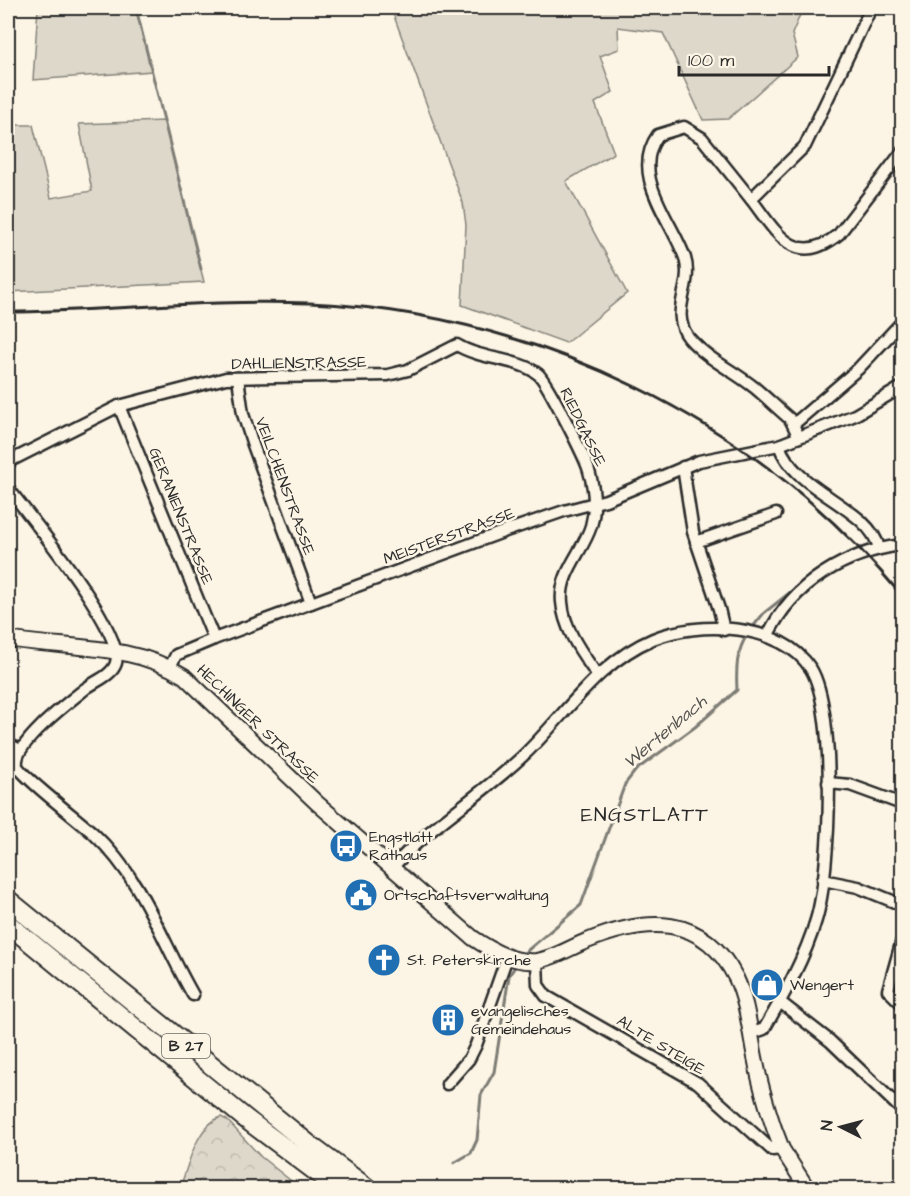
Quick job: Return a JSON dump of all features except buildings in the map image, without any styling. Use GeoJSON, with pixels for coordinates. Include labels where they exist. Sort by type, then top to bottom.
{"type":"FeatureCollection","features":[{"type":"Feature","properties":{"kind":"highway","name":"B 27"},"geometry":{"type":"LineString","coordinates":[[8,900],[312,1147],[367,1188]]}},
{"type":"Feature","properties":{"kind":"highway","name":"B 27"},"geometry":{"type":"LineString","coordinates":[[8,924],[246,1119],[338,1188]]}},
{"type":"Feature","properties":{"kind":"street"},"geometry":{"type":"LineString","coordinates":[[751,199],[805,146],[872,8]]}},
{"type":"Feature","properties":{"kind":"street"},"geometry":{"type":"LineString","coordinates":[[799,437],[794,424],[754,388],[720,365],[689,337],[679,312],[687,270],[684,257],[664,217],[649,174],[648,152],[652,143],[664,130],[684,127],[702,138],[784,242],[802,249],[814,249],[826,245],[838,234],[903,152]]}},
{"type":"Feature","properties":{"kind":"street"},"geometry":{"type":"LineString","coordinates":[[794,424],[858,369],[903,322]]}},
{"type":"Feature","properties":{"kind":"street","name":"DAHLIENSTRASSE"},"geometry":{"type":"LineString","coordinates":[[8,462],[119,406],[226,378],[388,375],[408,370],[457,345]]}},
{"type":"Feature","properties":{"kind":"street","name":"RIEDGASSE"},"geometry":{"type":"LineString","coordinates":[[457,345],[476,355],[529,369],[541,377],[589,469],[593,504],[591,526],[566,576],[561,600],[564,618],[576,644],[597,675]]}},
{"type":"Feature","properties":{"kind":"street","name":"VEILCHENSTRASSE"},"geometry":{"type":"LineString","coordinates":[[238,378],[241,405],[250,435],[311,603]]}},
{"type":"Feature","properties":{"kind":"street","name":"MEISTERSTRASSE"},"geometry":{"type":"LineString","coordinates":[[170,667],[176,655],[214,639],[503,532],[593,504],[699,461],[779,445],[855,415],[903,387]]}},
{"type":"Feature","properties":{"kind":"street","name":"GERANIENSTRASSE"},"geometry":{"type":"LineString","coordinates":[[119,406],[214,639]]}},
{"type":"Feature","properties":{"kind":"street"},"geometry":{"type":"LineString","coordinates":[[779,445],[789,465],[797,474],[872,531],[879,548]]}},
{"type":"Feature","properties":{"kind":"street"},"geometry":{"type":"LineString","coordinates":[[683,467],[696,542],[724,630]]}},
{"type":"Feature","properties":{"kind":"street"},"geometry":{"type":"LineString","coordinates":[[8,488],[67,566],[108,628],[117,652],[116,664],[110,673],[84,690],[43,725],[21,750],[17,759],[22,774],[82,823],[130,875],[153,913],[176,966],[193,996]]}},
{"type":"Feature","properties":{"kind":"street"},"geometry":{"type":"LineString","coordinates":[[696,542],[776,514]]}},
{"type":"Feature","properties":{"kind":"street"},"geometry":{"type":"LineString","coordinates":[[763,634],[779,612],[807,586],[842,562],[879,548],[903,545]]}},
{"type":"Feature","properties":{"kind":"street"},"geometry":{"type":"LineString","coordinates":[[392,868],[526,753],[597,675],[635,648],[654,639],[694,631],[741,630],[763,634],[796,652],[815,678],[822,705],[828,783],[823,880],[817,917],[807,946],[780,1002],[764,1029],[750,1034]]}},
{"type":"Feature","properties":{"kind":"street","name":"HECHINGER STRASSE"},"geometry":{"type":"LineString","coordinates":[[8,639],[117,652],[170,667],[209,698],[317,803],[472,938],[507,957],[532,961]]}},
{"type":"Feature","properties":{"kind":"street"},"geometry":{"type":"LineString","coordinates":[[8,744],[21,750]]}},
{"type":"Feature","properties":{"kind":"street"},"geometry":{"type":"LineString","coordinates":[[828,783],[850,785],[903,804]]}},
{"type":"Feature","properties":{"kind":"street"},"geometry":{"type":"LineString","coordinates":[[823,880],[858,887],[903,905]]}},
{"type":"Feature","properties":{"kind":"street"},"geometry":{"type":"LineString","coordinates":[[532,961],[639,924],[657,922],[673,925],[701,937],[729,964],[737,981],[765,1100],[782,1149],[807,1188]]}},
{"type":"Feature","properties":{"kind":"street"},"geometry":{"type":"LineString","coordinates":[[903,940],[888,990],[903,1004]]}},
{"type":"Feature","properties":{"kind":"street"},"geometry":{"type":"LineString","coordinates":[[447,1084],[469,1059],[476,1046],[507,957]]}},
{"type":"Feature","properties":{"kind":"street","name":"ALTE STEIGE"},"geometry":{"type":"LineString","coordinates":[[532,961],[538,985],[546,996],[678,1070],[734,1113],[772,1150],[782,1149]]}},
{"type":"Feature","properties":{"kind":"street"},"geometry":{"type":"LineString","coordinates":[[780,1002],[830,1041],[903,1110]]}},
{"type":"Feature","properties":{"kind":"green space"},"geometry":{"type":"Polygon","coordinates":[[[38,8],[136,8],[152,71],[33,80],[38,8]]]}},
{"type":"Feature","properties":{"kind":"green space"},"geometry":{"type":"Polygon","coordinates":[[[391,8],[416,8],[418,14],[433,8],[803,8],[792,34],[798,57],[728,119],[703,120],[663,33],[618,27],[619,49],[600,56],[613,92],[595,103],[614,153],[566,181],[627,293],[566,343],[462,305],[466,225],[463,203],[391,8]]]}},
{"type":"Feature","properties":{"kind":"green space"},"geometry":{"type":"Polygon","coordinates":[[[164,121],[204,282],[8,292],[8,125],[33,125],[51,198],[92,191],[79,124],[164,121]]]}},
{"type":"Feature","properties":{"kind":"green space"},"geometry":{"type":"Polygon","coordinates":[[[221,1117],[227,1120],[261,1157],[300,1188],[180,1188],[199,1138],[212,1122],[221,1117]]]}},
{"type":"Feature","properties":{"kind":"waterway"},"geometry":{"type":"LineString","coordinates":[[136,8],[201,269]]}},
{"type":"Feature","properties":{"kind":"waterway","name":"Wertenbach"},"geometry":{"type":"LineString","coordinates":[[752,628],[764,613],[812,575]]}},
{"type":"Feature","properties":{"kind":"waterway","name":"Wertenbach"},"geometry":{"type":"LineString","coordinates":[[521,956],[581,905],[625,784],[636,770],[695,727],[737,690],[739,653],[748,634]]}},
{"type":"Feature","properties":{"kind":"waterway","name":"Wertenbach"},"geometry":{"type":"LineString","coordinates":[[454,1163],[471,1153],[477,1140],[481,1095],[494,1072],[509,976],[516,965]]}},
{"type":"Feature","properties":{"kind":"railway"},"geometry":{"type":"LineString","coordinates":[[8,312],[196,304],[309,303],[394,311],[477,328],[558,354],[636,387],[711,429],[780,477],[844,533],[902,596]]}},
{"type":"Feature","properties":{"kind":"place","name":"Engstlatt Rathaus"},"geometry":{"type":"Point","coordinates":[346,846]}},
{"type":"Feature","properties":{"kind":"place","name":"Ortschaftsverwaltung"},"geometry":{"type":"Point","coordinates":[361,895]}},
{"type":"Feature","properties":{"kind":"place","name":"St. Peterskirche"},"geometry":{"type":"Point","coordinates":[384,960]}},
{"type":"Feature","properties":{"kind":"place","name":"Wengert"},"geometry":{"type":"Point","coordinates":[767,985]}},
{"type":"Feature","properties":{"kind":"place","name":"evangelisches Gemeindehaus"},"geometry":{"type":"Point","coordinates":[448,1020]}},
{"type":"Feature","properties":{"kind":"district","name":"ENGSTLATT"},"geometry":{"type":"Point","coordinates":[645,815]}}]}
